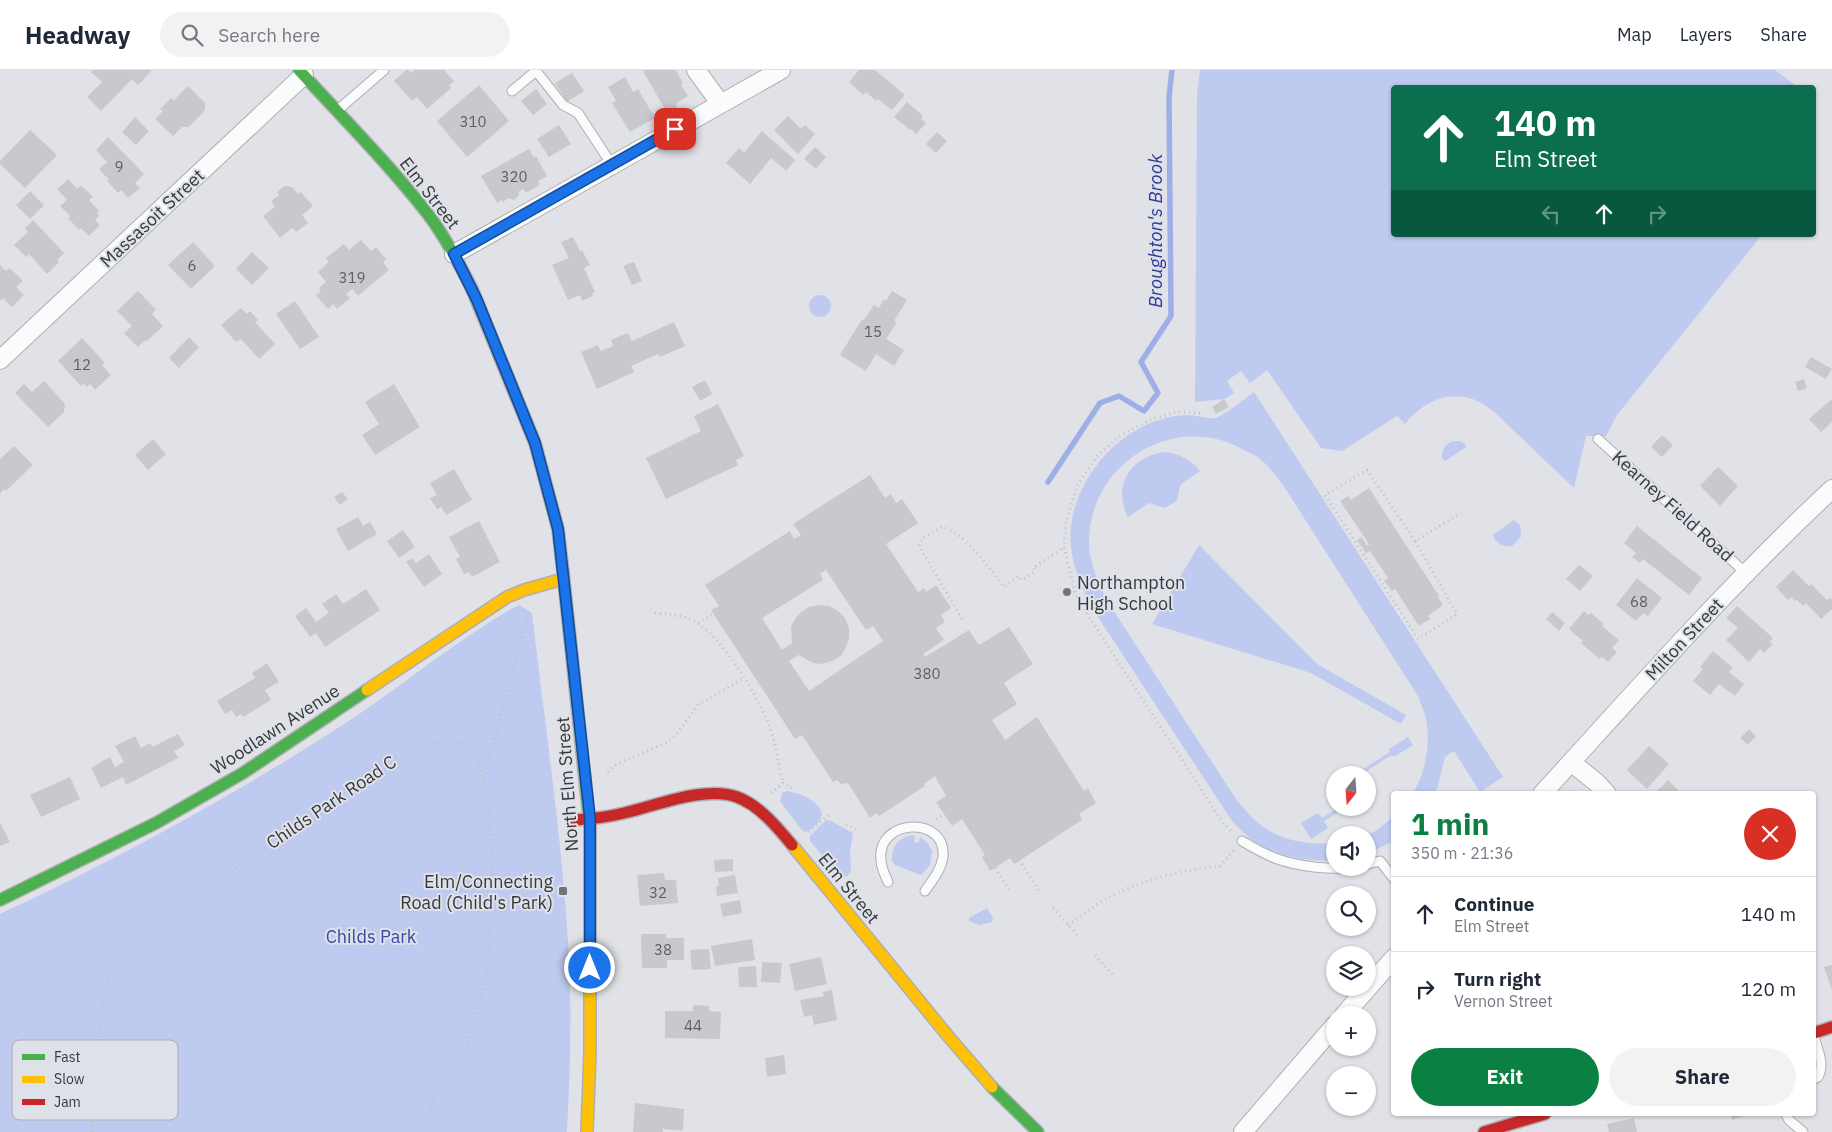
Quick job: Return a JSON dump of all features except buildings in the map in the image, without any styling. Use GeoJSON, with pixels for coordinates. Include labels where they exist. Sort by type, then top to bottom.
{"type":"FeatureCollection","features":[{"type":"Feature","properties":{"kind":"main road","name":"Elm Street"},"geometry":{"type":"LineString","coordinates":[[302,72],[428,214],[454,254],[477,300],[535,443],[558,529],[563,579]]}},
{"type":"Feature","properties":{"kind":"main road","name":"Elm Street"},"geometry":{"type":"LineString","coordinates":[[535,443],[535,491]]}},
{"type":"Feature","properties":{"kind":"main road","name":"Woodlawn Avenue"},"geometry":{"type":"LineString","coordinates":[[0,900],[156,823],[243,773],[507,597],[563,579]]}},
{"type":"Feature","properties":{"kind":"main road","name":"North Elm Street"},"geometry":{"type":"LineString","coordinates":[[563,579],[590,818],[590,1053],[587,1132]]}},
{"type":"Feature","properties":{"kind":"main road","name":"North Elm Street"},"geometry":{"type":"LineString","coordinates":[[562,677],[567,716]]}},
{"type":"Feature","properties":{"kind":"main road","name":"Elm Street"},"geometry":{"type":"LineString","coordinates":[[575,820],[612,816],[699,795],[725,794],[750,804],[782,833],[990,1085],[1038,1132]]}},
{"type":"Feature","properties":{"kind":"main road","name":"North Elm Street"},"geometry":{"type":"LineString","coordinates":[[579,859],[590,986]]}},
{"type":"Feature","properties":{"kind":"main road"},"geometry":{"type":"LineString","coordinates":[[1484,1132],[1539,1116]]}},
{"type":"Feature","properties":{"kind":"street"},"geometry":{"type":"LineString","coordinates":[[696,70],[720,104]]}},
{"type":"Feature","properties":{"kind":"street"},"geometry":{"type":"LineString","coordinates":[[454,254],[781,70]]}},
{"type":"Feature","properties":{"kind":"street","name":"Massasoit Street"},"geometry":{"type":"LineString","coordinates":[[0,360],[302,72]]}},
{"type":"Feature","properties":{"kind":"street","name":"Milton Street"},"geometry":{"type":"LineString","coordinates":[[1545,791],[1686,636],[1776,542],[1832,489]]}},
{"type":"Feature","properties":{"kind":"street"},"geometry":{"type":"LineString","coordinates":[[1571,762],[1604,791]]}},
{"type":"Feature","properties":{"kind":"street"},"geometry":{"type":"LineString","coordinates":[[1352,1006],[1391,961]]}},
{"type":"Feature","properties":{"kind":"street"},"geometry":{"type":"LineString","coordinates":[[1243,1132],[1326,1035]]}},
{"type":"Feature","properties":{"kind":"lane"},"geometry":{"type":"LineString","coordinates":[[337,111],[384,70]]}},
{"type":"Feature","properties":{"kind":"lane"},"geometry":{"type":"LineString","coordinates":[[512,91],[536,71],[563,105],[578,113],[612,165]]}},
{"type":"Feature","properties":{"kind":"lane","name":"Kearney Field Road"},"geometry":{"type":"LineString","coordinates":[[1598,440],[1747,574]]}},
{"type":"Feature","properties":{"kind":"lane"},"geometry":{"type":"LineString","coordinates":[[888,882],[880,858],[886,840],[897,830],[904,827],[920,827],[936,836],[943,851],[940,867],[925,891]]}},
{"type":"Feature","properties":{"kind":"lane"},"geometry":{"type":"LineString","coordinates":[[1242,841],[1264,854],[1290,864],[1326,868]]}},
{"type":"Feature","properties":{"kind":"lane"},"geometry":{"type":"LineString","coordinates":[[1376,862],[1380,861],[1391,875]]}},
{"type":"Feature","properties":{"kind":"lane"},"geometry":{"type":"LineString","coordinates":[[1816,1078],[1822,1071],[1819,1030]]}},
{"type":"Feature","properties":{"kind":"lane"},"geometry":{"type":"LineString","coordinates":[[1787,1116],[1803,1132]]}},
{"type":"Feature","properties":{"kind":"path"},"geometry":{"type":"LineString","coordinates":[[1200,412],[1177,412],[1150,420],[1121,436],[1098,455],[1078,484],[1066,522],[1064,547],[1076,592],[1086,612],[1223,822],[1242,841]]}},
{"type":"Feature","properties":{"kind":"path"},"geometry":{"type":"LineString","coordinates":[[1366,470],[1415,541],[1457,614],[1418,639],[1323,496],[1366,470]]}},
{"type":"Feature","properties":{"kind":"path"},"geometry":{"type":"LineString","coordinates":[[1415,541],[1461,513]]}},
{"type":"Feature","properties":{"kind":"path"},"geometry":{"type":"LineString","coordinates":[[962,619],[919,546],[921,539],[942,527],[951,528],[982,560],[1004,587],[1019,576],[1022,580],[1035,572],[1033,568],[1064,547]]}},
{"type":"Feature","properties":{"kind":"path"},"geometry":{"type":"LineString","coordinates":[[655,614],[676,614],[698,623],[725,650],[744,678],[768,720],[783,783],[792,790]]}},
{"type":"Feature","properties":{"kind":"path"},"geometry":{"type":"LineString","coordinates":[[698,623],[713,614]]}},
{"type":"Feature","properties":{"kind":"path"},"geometry":{"type":"LineString","coordinates":[[483,780],[527,617]]}},
{"type":"Feature","properties":{"kind":"path"},"geometry":{"type":"LineString","coordinates":[[606,774],[615,765],[668,742],[676,735],[698,705],[744,678]]}},
{"type":"Feature","properties":{"kind":"path"},"geometry":{"type":"LineString","coordinates":[[424,1132],[434,1097],[451,1076],[466,1051],[487,980],[492,888],[488,796],[476,757],[467,744],[459,743],[490,695],[505,697]]}},
{"type":"Feature","properties":{"kind":"path","name":"Childs Park Road C"},"geometry":{"type":"LineString","coordinates":[[99,1040],[103,997],[109,975],[115,964],[171,914],[379,765],[423,744],[445,741],[459,743]]}},
{"type":"Feature","properties":{"kind":"path"},"geometry":{"type":"LineString","coordinates":[[770,794],[783,783]]}},
{"type":"Feature","properties":{"kind":"path"},"geometry":{"type":"LineString","coordinates":[[804,837],[829,814]]}},
{"type":"Feature","properties":{"kind":"path"},"geometry":{"type":"LineString","coordinates":[[936,819],[944,814]]}},
{"type":"Feature","properties":{"kind":"path"},"geometry":{"type":"LineString","coordinates":[[846,825],[858,830]]}},
{"type":"Feature","properties":{"kind":"path"},"geometry":{"type":"LineString","coordinates":[[1068,925],[1106,899],[1152,880],[1199,868],[1220,866],[1227,859]]}},
{"type":"Feature","properties":{"kind":"path"},"geometry":{"type":"LineString","coordinates":[[1019,860],[1040,892]]}},
{"type":"Feature","properties":{"kind":"path"},"geometry":{"type":"LineString","coordinates":[[995,868],[1009,890]]}},
{"type":"Feature","properties":{"kind":"path"},"geometry":{"type":"LineString","coordinates":[[1053,908],[1080,938]]}},
{"type":"Feature","properties":{"kind":"path"},"geometry":{"type":"LineString","coordinates":[[1095,955],[1113,975]]}},
{"type":"Feature","properties":{"kind":"green space"},"geometry":{"type":"Polygon","coordinates":[[[1200,70],[1775,70],[1795,85],[1391,85],[1391,237],[1760,237],[1617,415],[1606,436],[1586,436],[1574,488],[1492,410],[1469,398],[1457,396],[1435,400],[1414,414],[1405,424],[1397,416],[1342,451],[1321,448],[1267,370],[1250,383],[1241,371],[1227,381],[1234,393],[1224,399],[1195,402],[1197,95],[1200,70]]]}},
{"type":"Feature","properties":{"kind":"green space"},"geometry":{"type":"Polygon","coordinates":[[[820,295],[828,298],[831,306],[828,314],[820,317],[812,314],[809,306],[812,298],[820,295]]]}},
{"type":"Feature","properties":{"kind":"green space"},"geometry":{"type":"Polygon","coordinates":[[[1254,392],[1503,777],[1479,791],[1454,751],[1445,757],[1436,791],[1414,791],[1424,767],[1428,737],[1426,718],[1418,696],[1283,485],[1272,471],[1253,454],[1214,439],[1187,437],[1161,442],[1138,453],[1118,470],[1102,491],[1092,517],[1089,545],[1095,572],[1106,599],[1236,799],[1257,822],[1275,834],[1304,842],[1326,843],[1326,861],[1290,857],[1271,851],[1252,840],[1232,821],[1090,605],[1078,577],[1071,548],[1071,528],[1080,494],[1098,463],[1111,449],[1140,428],[1160,420],[1186,415],[1209,418],[1219,417],[1254,392]]]}},
{"type":"Feature","properties":{"kind":"green space"},"geometry":{"type":"Polygon","coordinates":[[[1452,441],[1460,441],[1466,447],[1445,461],[1442,458],[1443,450],[1452,441]]]}},
{"type":"Feature","properties":{"kind":"green space"},"geometry":{"type":"Polygon","coordinates":[[[1163,452],[1184,457],[1200,471],[1180,485],[1177,501],[1164,508],[1149,503],[1128,517],[1122,495],[1123,484],[1127,475],[1141,460],[1163,452]]]}},
{"type":"Feature","properties":{"kind":"green space"},"geometry":{"type":"Polygon","coordinates":[[[1514,520],[1520,525],[1521,537],[1512,546],[1500,544],[1493,535],[1514,520]]]}},
{"type":"Feature","properties":{"kind":"green space"},"geometry":{"type":"Polygon","coordinates":[[[1199,545],[1317,664],[1406,715],[1401,724],[1311,673],[1152,624],[1199,545]]]}},
{"type":"Feature","properties":{"kind":"green space","name":"Childs Park"},"geometry":{"type":"Polygon","coordinates":[[[519,605],[532,613],[563,872],[569,958],[570,1067],[567,1132],[0,1132],[0,914],[130,849],[258,778],[357,716],[464,639],[519,605]]]}},
{"type":"Feature","properties":{"kind":"green space"},"geometry":{"type":"Polygon","coordinates":[[[1408,737],[1413,745],[1394,757],[1392,755],[1374,766],[1368,766],[1390,752],[1389,749],[1408,737]]]}},
{"type":"Feature","properties":{"kind":"green space"},"geometry":{"type":"Polygon","coordinates":[[[787,791],[808,798],[819,808],[822,813],[815,826],[805,832],[801,829],[780,801],[782,793],[787,791]]]}},
{"type":"Feature","properties":{"kind":"green space"},"geometry":{"type":"Polygon","coordinates":[[[1318,813],[1322,818],[1326,816],[1332,816],[1324,821],[1327,826],[1326,829],[1311,839],[1301,823],[1318,813]]]}},
{"type":"Feature","properties":{"kind":"green space"},"geometry":{"type":"Polygon","coordinates":[[[1391,818],[1391,842],[1376,849],[1376,831],[1391,818]]]}},
{"type":"Feature","properties":{"kind":"green space"},"geometry":{"type":"Polygon","coordinates":[[[826,820],[853,833],[850,852],[851,871],[847,877],[838,874],[810,841],[810,836],[826,820]]]}},
{"type":"Feature","properties":{"kind":"green space"},"geometry":{"type":"Polygon","coordinates":[[[915,836],[914,841],[916,843],[919,842],[920,837],[927,842],[932,851],[930,865],[921,875],[895,865],[892,861],[896,844],[903,838],[915,836]]]}},
{"type":"Feature","properties":{"kind":"green space"},"geometry":{"type":"Polygon","coordinates":[[[987,908],[993,918],[992,922],[980,925],[969,921],[969,918],[987,908]]]}},
{"type":"Feature","properties":{"kind":"waterway","name":"Broughton's Brook"},"geometry":{"type":"LineString","coordinates":[[1048,482],[1100,403],[1119,396],[1144,411],[1158,393],[1141,362],[1171,316],[1169,97],[1172,70]]}},
{"type":"Feature","properties":{"kind":"traffic: fast"},"geometry":{"type":"LineString","coordinates":[[299,70],[412,194],[446,240],[472,289]]}},
{"type":"Feature","properties":{"kind":"traffic: fast"},"geometry":{"type":"LineString","coordinates":[[563,572],[590,827]]}},
{"type":"Feature","properties":{"kind":"traffic: fast"},"geometry":{"type":"LineString","coordinates":[[0,900],[156,823],[243,773],[367,690]]}},
{"type":"Feature","properties":{"kind":"traffic: fast"},"geometry":{"type":"LineString","coordinates":[[992,1087],[1038,1132]]}},
{"type":"Feature","properties":{"kind":"traffic: slow"},"geometry":{"type":"LineString","coordinates":[[367,690],[507,597],[563,579]]}},
{"type":"Feature","properties":{"kind":"traffic: slow"},"geometry":{"type":"LineString","coordinates":[[587,1132],[590,1053],[590,827]]}},
{"type":"Feature","properties":{"kind":"traffic: slow"},"geometry":{"type":"LineString","coordinates":[[792,845],[992,1087]]}},
{"type":"Feature","properties":{"kind":"traffic: jam"},"geometry":{"type":"LineString","coordinates":[[472,289],[535,443],[558,529],[563,572]]}},
{"type":"Feature","properties":{"kind":"traffic: jam"},"geometry":{"type":"LineString","coordinates":[[575,820],[600,818],[696,795],[724,794],[737,797],[753,805],[781,831],[792,845]]}},
{"type":"Feature","properties":{"kind":"traffic: jam"},"geometry":{"type":"LineString","coordinates":[[1816,1032],[1832,1027]]}},
{"type":"Feature","properties":{"kind":"traffic: jam"},"geometry":{"type":"LineString","coordinates":[[1484,1132],[1538,1116]]}},
{"type":"Feature","properties":{"kind":"place","name":"Northampton High School"},"geometry":{"type":"Point","coordinates":[1067,592]}},
{"type":"Feature","properties":{"kind":"place","name":"Elm/Connecting Road (Child's Park)"},"geometry":{"type":"Point","coordinates":[563,891]}},
{"type":"Feature","properties":{"kind":"route"},"geometry":{"type":"LineString","coordinates":[[590,968],[590,818],[558,529],[535,443],[477,300],[454,254],[675,129]]}}]}
